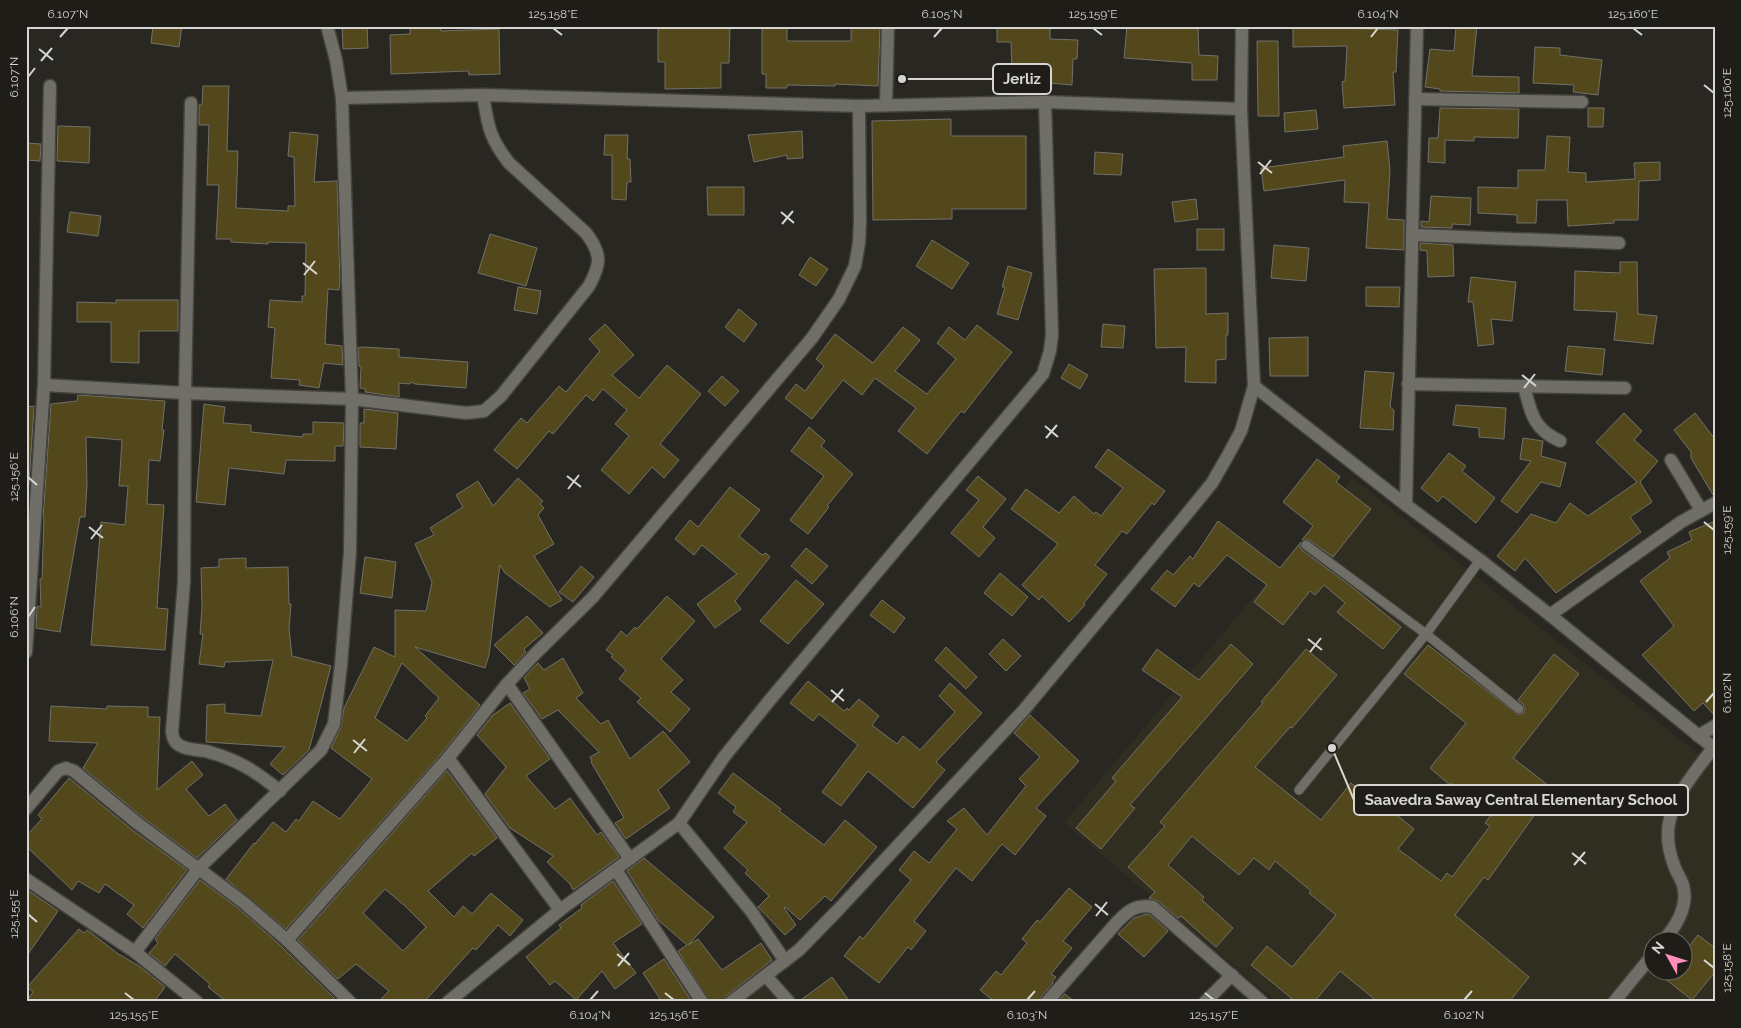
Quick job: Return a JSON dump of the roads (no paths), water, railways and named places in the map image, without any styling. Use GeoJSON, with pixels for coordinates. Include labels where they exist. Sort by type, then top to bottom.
{"type":"FeatureCollection","features":[{"type":"Feature","properties":{"kind":"street"},"geometry":{"type":"LineString","coordinates":[[135,952],[200,868],[321,750],[334,724],[342,665],[350,552],[352,399],[342,98],[336,60],[327,26]]}},
{"type":"Feature","properties":{"kind":"street"},"geometry":{"type":"LineString","coordinates":[[886,105],[888,26]]}},
{"type":"Feature","properties":{"kind":"street"},"geometry":{"type":"LineString","coordinates":[[732,1002],[799,950],[1023,711],[1212,483],[1227,458],[1241,431],[1254,386],[1240,109],[1242,26]]}},
{"type":"Feature","properties":{"kind":"street"},"geometry":{"type":"LineString","coordinates":[[1406,505],[1417,26]]}},
{"type":"Feature","properties":{"kind":"street"},"geometry":{"type":"LineString","coordinates":[[26,652],[44,384],[50,86]]}},
{"type":"Feature","properties":{"kind":"street"},"geometry":{"type":"LineString","coordinates":[[342,98],[483,95],[859,106],[1045,102],[1240,109]]}},
{"type":"Feature","properties":{"kind":"street"},"geometry":{"type":"LineString","coordinates":[[44,384],[184,393],[352,399],[466,413],[484,411],[501,396],[589,286],[595,276],[598,265],[598,253],[586,233],[509,163],[492,138],[483,95]]}},
{"type":"Feature","properties":{"kind":"street"},"geometry":{"type":"LineString","coordinates":[[1415,99],[1582,102]]}},
{"type":"Feature","properties":{"kind":"street"},"geometry":{"type":"LineString","coordinates":[[448,1002],[560,910],[679,823],[724,757],[758,715],[1043,374],[1050,350],[1052,334],[1045,102]]}},
{"type":"Feature","properties":{"kind":"street"},"geometry":{"type":"LineString","coordinates":[[191,103],[184,393],[184,582],[172,732],[173,738],[178,745],[184,748],[206,751],[239,762],[256,772],[280,792]]}},
{"type":"Feature","properties":{"kind":"street"},"geometry":{"type":"LineString","coordinates":[[287,940],[448,758],[507,684],[534,654],[593,597],[812,338],[834,307],[855,266],[859,243],[859,106]]}},
{"type":"Feature","properties":{"kind":"street"},"geometry":{"type":"LineString","coordinates":[[1412,235],[1619,243]]}},
{"type":"Feature","properties":{"kind":"street"},"geometry":{"type":"LineString","coordinates":[[1408,384],[1625,388]]}},
{"type":"Feature","properties":{"kind":"street"},"geometry":{"type":"LineString","coordinates":[[1254,386],[1550,615],[1714,748],[1684,790],[1674,807],[1669,822],[1669,852],[1683,884],[1685,898],[1683,908],[1673,930]]}},
{"type":"Feature","properties":{"kind":"street"},"geometry":{"type":"LineString","coordinates":[[1524,386],[1536,424],[1547,436],[1560,441]]}},
{"type":"Feature","properties":{"kind":"street"},"geometry":{"type":"LineString","coordinates":[[1671,460],[1701,510]]}},
{"type":"Feature","properties":{"kind":"street"},"geometry":{"type":"LineString","coordinates":[[1550,615],[1674,527],[1715,503]]}},
{"type":"Feature","properties":{"kind":"street"},"geometry":{"type":"LineString","coordinates":[[507,684],[630,859]]}},
{"type":"Feature","properties":{"kind":"street"},"geometry":{"type":"LineString","coordinates":[[1698,736],[1715,726]]}},
{"type":"Feature","properties":{"kind":"street"},"geometry":{"type":"LineString","coordinates":[[448,758],[560,910]]}},
{"type":"Feature","properties":{"kind":"street"},"geometry":{"type":"LineString","coordinates":[[28,804],[58,771],[62,768],[70,769],[136,822],[243,902],[287,940],[350,1002]]}},
{"type":"Feature","properties":{"kind":"street"},"geometry":{"type":"LineString","coordinates":[[679,823],[751,911],[785,961]]}},
{"type":"Feature","properties":{"kind":"street"},"geometry":{"type":"LineString","coordinates":[[616,870],[702,1002]]}},
{"type":"Feature","properties":{"kind":"street"},"geometry":{"type":"LineString","coordinates":[[26,879],[135,952],[197,1002]]}},
{"type":"Feature","properties":{"kind":"street"},"geometry":{"type":"LineString","coordinates":[[1046,1002],[1126,912],[1143,905],[1153,907],[1262,1002]]}},
{"type":"Feature","properties":{"kind":"street"},"geometry":{"type":"LineString","coordinates":[[1614,1002],[1644,965]]}},
{"type":"Feature","properties":{"kind":"street"},"geometry":{"type":"LineString","coordinates":[[1205,1002],[1232,975]]}},
{"type":"Feature","properties":{"kind":"street"},"geometry":{"type":"LineString","coordinates":[[766,976],[783,999]]}},
{"type":"Feature","properties":{"kind":"lane"},"geometry":{"type":"LineString","coordinates":[[1306,545],[1426,634],[1519,710]]}},
{"type":"Feature","properties":{"kind":"lane"},"geometry":{"type":"LineString","coordinates":[[1299,790],[1426,634],[1480,560]]}},
{"type":"Feature","properties":{"kind":"place","name":"Jerliz"},"geometry":{"type":"Point","coordinates":[902,79]}},
{"type":"Feature","properties":{"kind":"place","name":"Saavedra Saway Central Elementary School"},"geometry":{"type":"Point","coordinates":[1332,748]}}]}
